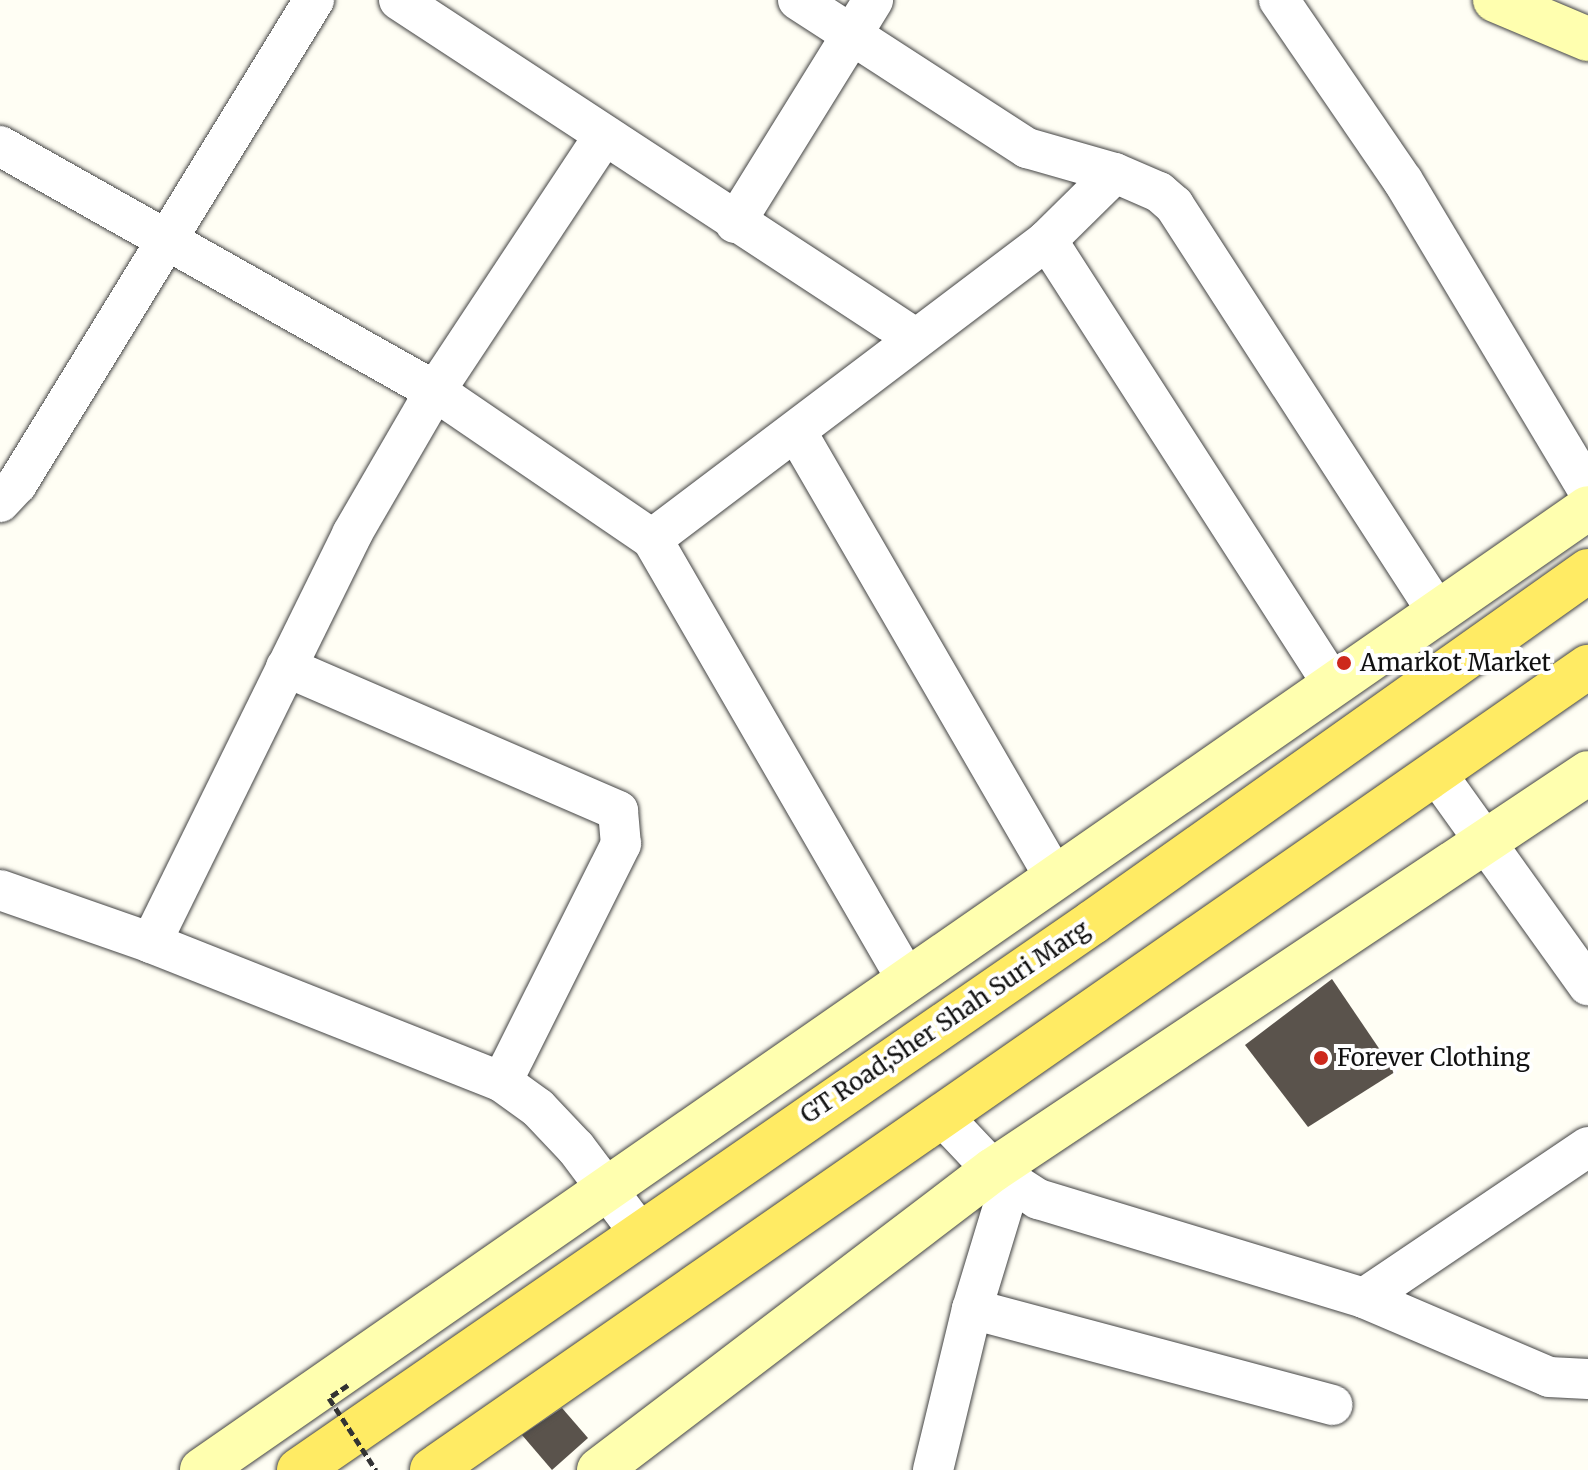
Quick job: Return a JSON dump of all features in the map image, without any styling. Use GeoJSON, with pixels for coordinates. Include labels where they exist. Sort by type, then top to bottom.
{"type":"FeatureCollection","features":[{"type":"Feature","properties":{"kind":"main road"},"geometry":{"type":"LineString","coordinates":[[1507,3],[1588,39]]}},
{"type":"Feature","properties":{"kind":"main road"},"geometry":{"type":"LineString","coordinates":[[202,1470],[607,1184],[1334,686],[1588,508]]}},
{"type":"Feature","properties":{"kind":"main road","name":"GT Road;Sher Shah Suri Marg"},"geometry":{"type":"LineString","coordinates":[[299,1470],[639,1232],[1093,922],[1588,571]]}},
{"type":"Feature","properties":{"kind":"main road"},"geometry":{"type":"LineString","coordinates":[[432,1470],[1588,667]]}},
{"type":"Feature","properties":{"kind":"main road"},"geometry":{"type":"LineString","coordinates":[[599,1470],[1002,1177],[1588,773]]}},
{"type":"Feature","properties":{"kind":"street"},"geometry":{"type":"LineString","coordinates":[[0,502],[17,484],[314,0]]}},
{"type":"Feature","properties":{"kind":"street"},"geometry":{"type":"LineString","coordinates":[[399,0],[735,223],[915,338]]}},
{"type":"Feature","properties":{"kind":"street"},"geometry":{"type":"LineString","coordinates":[[798,0],[1027,148],[1115,173],[1159,192],[1190,223],[1437,612]]}},
{"type":"Feature","properties":{"kind":"street"},"geometry":{"type":"LineString","coordinates":[[735,223],[849,33],[873,0]]}},
{"type":"Feature","properties":{"kind":"street"},"geometry":{"type":"LineString","coordinates":[[1279,0],[1411,194],[1588,490]]}},
{"type":"Feature","properties":{"kind":"street"},"geometry":{"type":"LineString","coordinates":[[151,943],[352,534],[435,391],[604,136]]}},
{"type":"Feature","properties":{"kind":"street"},"geometry":{"type":"LineString","coordinates":[[0,146],[167,243],[435,391],[652,539],[907,980]]}},
{"type":"Feature","properties":{"kind":"street"},"geometry":{"type":"LineString","coordinates":[[652,539],[1047,240],[1115,173]]}},
{"type":"Feature","properties":{"kind":"street"},"geometry":{"type":"LineString","coordinates":[[1047,240],[1334,686]]}},
{"type":"Feature","properties":{"kind":"street"},"geometry":{"type":"LineString","coordinates":[[796,431],[1054,876]]}},
{"type":"Feature","properties":{"kind":"street"},"geometry":{"type":"LineString","coordinates":[[286,667],[618,811],[621,844],[502,1082]]}},
{"type":"Feature","properties":{"kind":"street"},"geometry":{"type":"LineString","coordinates":[[1436,773],[1588,985]]}},
{"type":"Feature","properties":{"kind":"street"},"geometry":{"type":"LineString","coordinates":[[0,890],[151,943],[502,1082],[538,1108],[607,1184],[639,1232]]}},
{"type":"Feature","properties":{"kind":"street"},"geometry":{"type":"LineString","coordinates":[[942,1116],[1002,1177],[1054,1205],[1364,1298],[1549,1377],[1588,1380]]}},
{"type":"Feature","properties":{"kind":"street"},"geometry":{"type":"LineString","coordinates":[[1364,1298],[1588,1147]]}},
{"type":"Feature","properties":{"kind":"street"},"geometry":{"type":"LineString","coordinates":[[933,1470],[1002,1177]]}},
{"type":"Feature","properties":{"kind":"street"},"geometry":{"type":"LineString","coordinates":[[972,1309],[1332,1405]]}},
{"type":"Feature","properties":{"kind":"path"},"geometry":{"type":"LineString","coordinates":[[348,1385],[329,1398],[376,1470]]}},
{"type":"Feature","properties":{"kind":"building","name":"Forever Clothing"},"geometry":{"type":"Polygon","coordinates":[[[1332,979],[1395,1072],[1308,1127],[1245,1045],[1332,979]]]}},
{"type":"Feature","properties":{"kind":"building"},"geometry":{"type":"Polygon","coordinates":[[[562,1408],[588,1438],[552,1470],[522,1435],[562,1408]]]}},
{"type":"Feature","properties":{"kind":"place","name":"Amarkot Market"},"geometry":{"type":"Point","coordinates":[1344,663]}},
{"type":"Feature","properties":{"kind":"place","name":"Forever Clothing"},"geometry":{"type":"Point","coordinates":[1321,1058]}}]}
